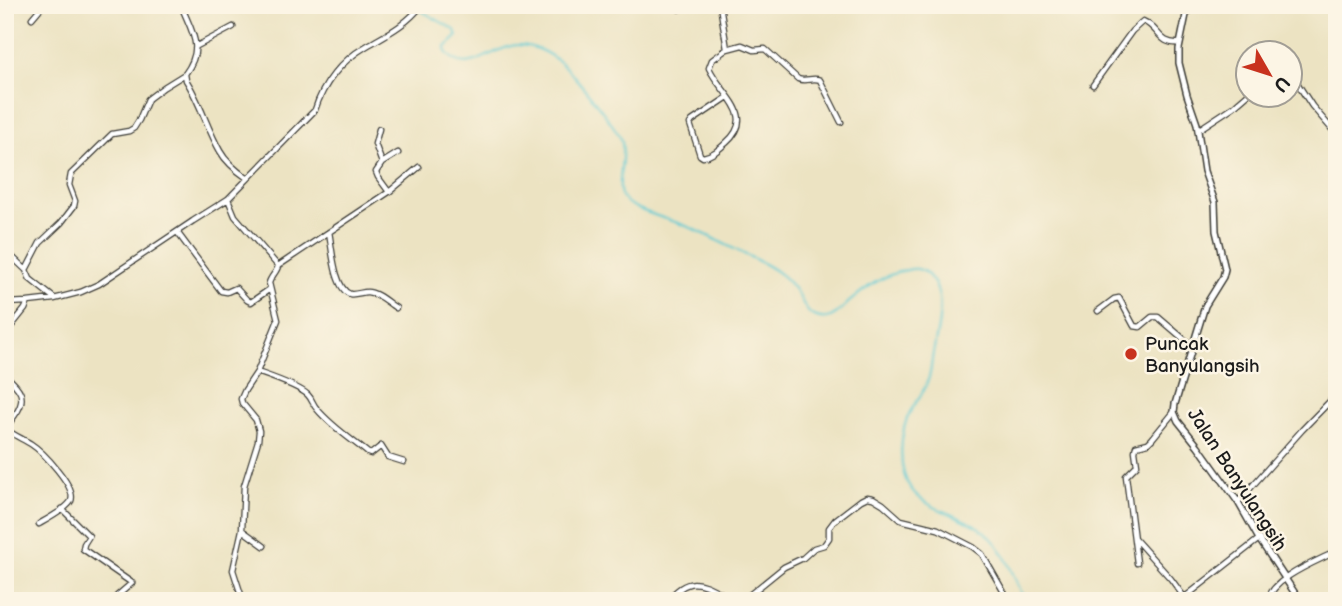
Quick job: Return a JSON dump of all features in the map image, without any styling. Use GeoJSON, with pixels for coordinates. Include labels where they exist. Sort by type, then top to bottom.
{"type":"FeatureCollection","features":[{"type":"Feature","properties":{"kind":"street"},"geometry":{"type":"LineString","coordinates":[[11,11],[15,5]]}},
{"type":"Feature","properties":{"kind":"street"},"geometry":{"type":"LineString","coordinates":[[32,18],[43,5]]}},
{"type":"Feature","properties":{"kind":"street"},"geometry":{"type":"LineString","coordinates":[[26,270],[40,243],[74,206],[75,201],[69,185],[71,174],[111,134],[134,128],[152,95],[184,74],[195,59],[197,46],[181,5]]}},
{"type":"Feature","properties":{"kind":"street"},"geometry":{"type":"LineString","coordinates":[[5,303],[54,299],[99,284],[228,200],[315,110],[320,95],[335,72],[354,55],[393,32],[422,5]]}},
{"type":"Feature","properties":{"kind":"street"},"geometry":{"type":"LineString","coordinates":[[670,5],[679,9],[696,5]]}},
{"type":"Feature","properties":{"kind":"street"},"geometry":{"type":"LineString","coordinates":[[720,5],[727,49]]}},
{"type":"Feature","properties":{"kind":"street","name":"Jalan Banyulangsih"},"geometry":{"type":"LineString","coordinates":[[1188,5],[1180,43],[1180,69],[1198,130],[1204,170],[1215,202],[1216,230],[1225,269],[1208,299],[1174,412],[1238,502],[1300,601]]}},
{"type":"Feature","properties":{"kind":"street"},"geometry":{"type":"LineString","coordinates":[[1093,85],[1132,31],[1143,21],[1150,24],[1167,42],[1180,43]]}},
{"type":"Feature","properties":{"kind":"street"},"geometry":{"type":"LineString","coordinates":[[197,46],[233,27]]}},
{"type":"Feature","properties":{"kind":"street"},"geometry":{"type":"LineString","coordinates":[[728,97],[690,124],[703,157],[715,152],[733,136],[740,120],[737,110],[728,97],[713,77],[709,63],[727,49],[742,45],[755,50],[765,49],[801,81],[820,80],[841,122]]}},
{"type":"Feature","properties":{"kind":"street"},"geometry":{"type":"LineString","coordinates":[[184,74],[220,152],[247,178]]}},
{"type":"Feature","properties":{"kind":"street"},"geometry":{"type":"LineString","coordinates":[[1304,94],[1337,135]]}},
{"type":"Feature","properties":{"kind":"street"},"geometry":{"type":"LineString","coordinates":[[1198,130],[1234,106]]}},
{"type":"Feature","properties":{"kind":"street"},"geometry":{"type":"LineString","coordinates":[[379,129],[374,141],[382,163]]}},
{"type":"Feature","properties":{"kind":"street"},"geometry":{"type":"LineString","coordinates":[[390,191],[376,173],[382,163],[398,153]]}},
{"type":"Feature","properties":{"kind":"street"},"geometry":{"type":"LineString","coordinates":[[278,265],[390,191],[419,167]]}},
{"type":"Feature","properties":{"kind":"street"},"geometry":{"type":"LineString","coordinates":[[228,200],[235,216],[278,265],[278,270],[269,283],[278,320],[257,372],[241,399],[256,420],[260,431],[244,486],[242,530],[233,570],[243,601]]}},
{"type":"Feature","properties":{"kind":"street"},"geometry":{"type":"LineString","coordinates":[[177,232],[221,291],[227,292],[236,288],[251,302],[270,289]]}},
{"type":"Feature","properties":{"kind":"street"},"geometry":{"type":"LineString","coordinates":[[329,232],[333,267],[348,293],[370,292],[396,308]]}},
{"type":"Feature","properties":{"kind":"street"},"geometry":{"type":"LineString","coordinates":[[5,251],[26,270],[30,279],[54,299]]}},
{"type":"Feature","properties":{"kind":"street"},"geometry":{"type":"LineString","coordinates":[[1098,311],[1119,298],[1136,326],[1140,327],[1152,317],[1158,317],[1192,346]]}},
{"type":"Feature","properties":{"kind":"street"},"geometry":{"type":"LineString","coordinates":[[5,334],[28,302]]}},
{"type":"Feature","properties":{"kind":"street"},"geometry":{"type":"LineString","coordinates":[[257,372],[310,396],[314,407],[324,417],[368,453],[371,454],[381,446],[388,457],[404,462]]}},
{"type":"Feature","properties":{"kind":"street"},"geometry":{"type":"LineString","coordinates":[[5,375],[14,383],[23,398],[22,406],[7,429],[38,449],[57,470],[72,498],[70,503],[39,524]]}},
{"type":"Feature","properties":{"kind":"street"},"geometry":{"type":"LineString","coordinates":[[1238,502],[1337,394]]}},
{"type":"Feature","properties":{"kind":"street"},"geometry":{"type":"LineString","coordinates":[[1137,563],[1126,480],[1129,472],[1137,465],[1135,448],[1152,439],[1174,412]]}},
{"type":"Feature","properties":{"kind":"street"},"geometry":{"type":"LineString","coordinates":[[667,601],[684,585],[698,583],[740,601],[784,567],[803,558],[814,548],[824,545],[835,520],[867,497],[883,504],[901,520],[938,529],[973,547],[982,554],[1009,601]]}},
{"type":"Feature","properties":{"kind":"street"},"geometry":{"type":"LineString","coordinates":[[62,509],[89,536],[83,549],[132,583],[117,596],[117,601]]}},
{"type":"Feature","properties":{"kind":"street"},"geometry":{"type":"LineString","coordinates":[[242,530],[264,546]]}},
{"type":"Feature","properties":{"kind":"street"},"geometry":{"type":"LineString","coordinates":[[1134,538],[1171,579],[1184,600],[1259,539]]}},
{"type":"Feature","properties":{"kind":"street"},"geometry":{"type":"LineString","coordinates":[[1267,601],[1270,593],[1284,579],[1337,551]]}},
{"type":"Feature","properties":{"kind":"waterway"},"geometry":{"type":"LineString","coordinates":[[411,5],[455,30],[457,37],[446,47],[446,52],[454,60],[472,62],[509,46],[518,45],[537,49],[555,58],[587,92],[622,142],[620,188],[623,199],[636,208],[696,230],[772,269],[791,285],[812,315],[824,318],[833,316],[868,287],[890,275],[915,269],[927,274],[938,293],[940,315],[929,377],[910,412],[903,434],[901,451],[904,474],[909,485],[925,501],[988,534],[1002,551],[1026,601]]}},
{"type":"Feature","properties":{"kind":"place","name":"Puncak Banyulangsih"},"geometry":{"type":"Point","coordinates":[1131,354]}}]}
